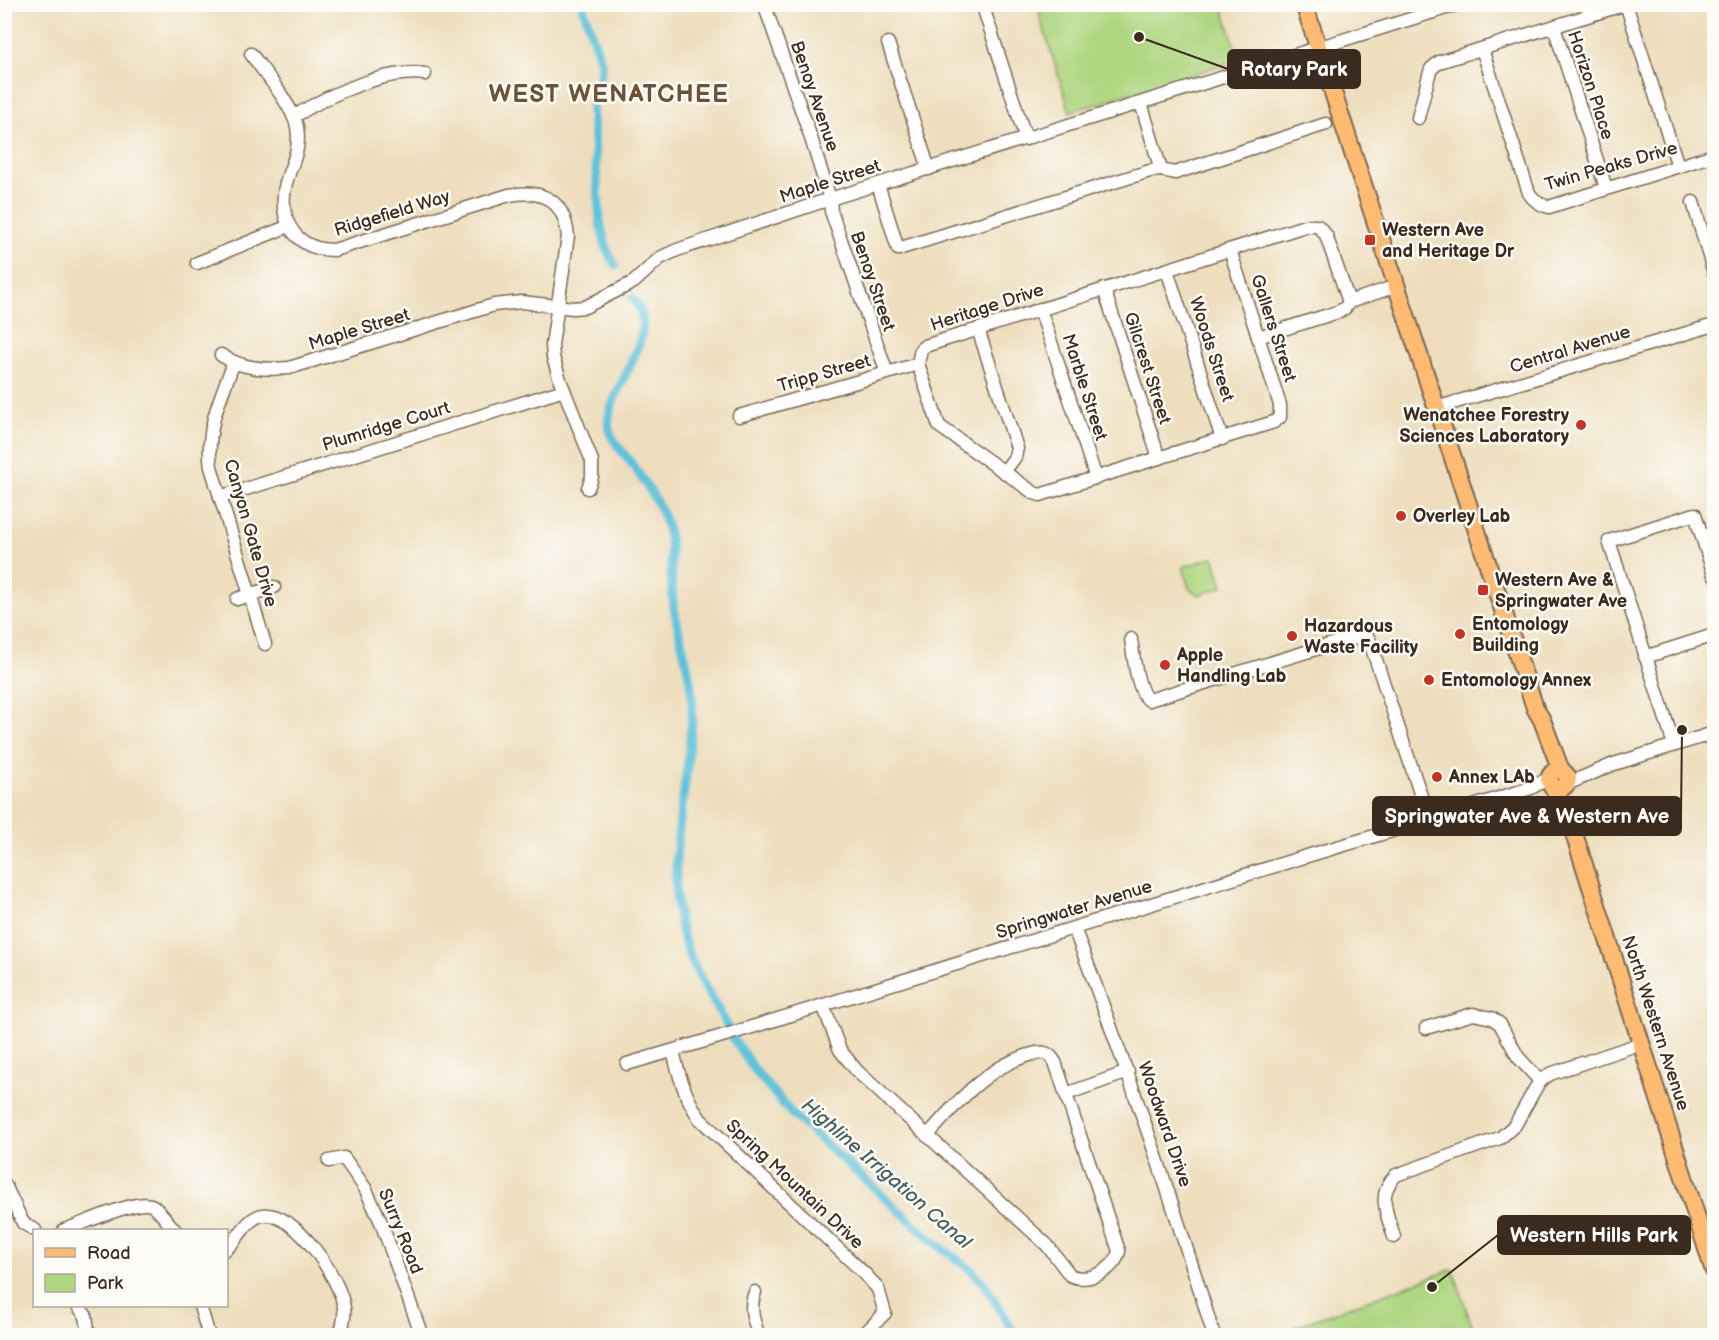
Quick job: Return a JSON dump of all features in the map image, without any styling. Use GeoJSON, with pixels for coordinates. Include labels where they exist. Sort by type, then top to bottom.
{"type":"FeatureCollection","features":[{"type":"Feature","properties":{"kind":"main road","name":"North Western Avenue"},"geometry":{"type":"LineString","coordinates":[[1304,4],[1534,708],[1535,723],[1572,812],[1570,821],[1714,1271]]}},
{"type":"Feature","properties":{"kind":"street","name":"Benoy Avenue"},"geometry":{"type":"LineString","coordinates":[[764,4],[830,200]]}},
{"type":"Feature","properties":{"kind":"street","name":"Maple Street"},"geometry":{"type":"LineString","coordinates":[[221,355],[234,363],[252,368],[270,370],[289,368],[495,306],[522,302],[558,307],[585,307],[634,282],[660,258],[677,250],[879,184],[1318,48],[1423,10],[1460,4]]}},
{"type":"Feature","properties":{"kind":"street"},"geometry":{"type":"LineString","coordinates":[[1418,118],[1429,75],[1439,62],[1626,4],[1678,166]]}},
{"type":"Feature","properties":{"kind":"street"},"geometry":{"type":"LineString","coordinates":[[985,13],[1026,139]]}},
{"type":"Feature","properties":{"kind":"street","name":"Horizon Place"},"geometry":{"type":"LineString","coordinates":[[1554,27],[1606,188]]}},
{"type":"Feature","properties":{"kind":"street"},"geometry":{"type":"LineString","coordinates":[[888,43],[928,169]]}},
{"type":"Feature","properties":{"kind":"street","name":"Twin Peaks Drive"},"geometry":{"type":"LineString","coordinates":[[1482,49],[1529,193],[1542,205],[1549,207],[1714,154]]}},
{"type":"Feature","properties":{"kind":"street"},"geometry":{"type":"LineString","coordinates":[[198,263],[289,226],[284,192],[298,151],[298,135],[294,116],[251,54]]}},
{"type":"Feature","properties":{"kind":"street"},"geometry":{"type":"LineString","coordinates":[[294,116],[344,89],[408,72],[425,74]]}},
{"type":"Feature","properties":{"kind":"street"},"geometry":{"type":"LineString","coordinates":[[1142,103],[1161,170]]}},
{"type":"Feature","properties":{"kind":"street"},"geometry":{"type":"LineString","coordinates":[[879,184],[898,249],[1150,171],[1161,170],[1175,173],[1326,124]]}},
{"type":"Feature","properties":{"kind":"street","name":"Ridgefield Way"},"geometry":{"type":"LineString","coordinates":[[289,226],[296,237],[307,246],[321,250],[334,250],[509,195],[525,192],[543,195],[555,203],[566,221],[568,236],[552,345],[553,357],[592,461],[592,477],[588,488]]}},
{"type":"Feature","properties":{"kind":"street","name":"Benoy Street"},"geometry":{"type":"LineString","coordinates":[[830,200],[831,211],[887,374]]}},
{"type":"Feature","properties":{"kind":"street"},"geometry":{"type":"LineString","coordinates":[[1693,202],[1714,273]]}},
{"type":"Feature","properties":{"kind":"street","name":"Heritage Drive"},"geometry":{"type":"LineString","coordinates":[[918,364],[921,350],[925,346],[1305,226],[1318,226],[1326,235],[1349,302]]}},
{"type":"Feature","properties":{"kind":"street","name":"Gallers Street"},"geometry":{"type":"LineString","coordinates":[[1222,439],[1270,424],[1280,417],[1280,405],[1230,250]]}},
{"type":"Feature","properties":{"kind":"street","name":"Woods Street"},"geometry":{"type":"LineString","coordinates":[[1167,270],[1222,439]]}},
{"type":"Feature","properties":{"kind":"street"},"geometry":{"type":"LineString","coordinates":[[1258,337],[1338,312],[1349,302],[1396,286]]}},
{"type":"Feature","properties":{"kind":"street","name":"Gilcrest Street"},"geometry":{"type":"LineString","coordinates":[[1104,289],[1159,458]]}},
{"type":"Feature","properties":{"kind":"street","name":"Marble Street"},"geometry":{"type":"LineString","coordinates":[[1040,309],[1096,478]]}},
{"type":"Feature","properties":{"kind":"street","name":"Central Avenue"},"geometry":{"type":"LineString","coordinates":[[1436,408],[1714,325]]}},
{"type":"Feature","properties":{"kind":"street"},"geometry":{"type":"LineString","coordinates":[[978,329],[1017,448],[1015,458],[1004,472]]}},
{"type":"Feature","properties":{"kind":"street","name":"Canyon Gate Drive"},"geometry":{"type":"LineString","coordinates":[[234,363],[216,408],[209,442],[211,467],[265,644]]}},
{"type":"Feature","properties":{"kind":"street"},"geometry":{"type":"LineString","coordinates":[[918,364],[939,426],[1040,495],[1222,439]]}},
{"type":"Feature","properties":{"kind":"street","name":"Tripp Street"},"geometry":{"type":"LineString","coordinates":[[739,416],[918,364]]}},
{"type":"Feature","properties":{"kind":"street","name":"Plumridge Court"},"geometry":{"type":"LineString","coordinates":[[220,497],[564,390]]}},
{"type":"Feature","properties":{"kind":"street"},"geometry":{"type":"LineString","coordinates":[[1674,745],[1609,541],[1695,514],[1714,575]]}},
{"type":"Feature","properties":{"kind":"street"},"geometry":{"type":"LineString","coordinates":[[237,599],[274,587]]}},
{"type":"Feature","properties":{"kind":"street"},"geometry":{"type":"LineString","coordinates":[[1646,657],[1714,635]]}},
{"type":"Feature","properties":{"kind":"street"},"geometry":{"type":"LineString","coordinates":[[1131,639],[1134,662],[1143,695],[1149,700],[1352,638],[1369,639],[1429,820]]}},
{"type":"Feature","properties":{"kind":"street","name":"Springwater Avenue"},"geometry":{"type":"LineString","coordinates":[[627,1064],[1714,733]]}},
{"type":"Feature","properties":{"kind":"street","name":"Woodward Drive"},"geometry":{"type":"LineString","coordinates":[[1074,928],[1128,1072],[1214,1335]]}},
{"type":"Feature","properties":{"kind":"street"},"geometry":{"type":"LineString","coordinates":[[823,1005],[833,1035],[849,1062],[927,1136],[1047,1245],[1070,1275],[1075,1278],[1086,1277],[1108,1270],[1118,1258],[1119,1251],[1055,1062],[1048,1055],[1038,1052],[1008,1063],[990,1074],[964,1096],[927,1136]]}},
{"type":"Feature","properties":{"kind":"street"},"geometry":{"type":"LineString","coordinates":[[1426,1028],[1473,1014],[1492,1018],[1500,1024],[1518,1057],[1540,1081]]}},
{"type":"Feature","properties":{"kind":"street"},"geometry":{"type":"LineString","coordinates":[[1394,1237],[1384,1206],[1384,1195],[1396,1174],[1500,1138],[1515,1125],[1540,1081],[1560,1070],[1642,1043]]}},
{"type":"Feature","properties":{"kind":"street","name":"Spring Mountain Drive"},"geometry":{"type":"LineString","coordinates":[[673,1051],[688,1101],[700,1119],[866,1275],[878,1289],[885,1313],[862,1335]]}},
{"type":"Feature","properties":{"kind":"street"},"geometry":{"type":"LineString","coordinates":[[1066,1094],[1128,1072]]}},
{"type":"Feature","properties":{"kind":"street","name":"Surry Road"},"geometry":{"type":"LineString","coordinates":[[329,1161],[344,1158],[365,1188],[381,1222],[422,1335]]}},
{"type":"Feature","properties":{"kind":"street"},"geometry":{"type":"LineString","coordinates":[[4,1183],[23,1223],[33,1229]]}},
{"type":"Feature","properties":{"kind":"street"},"geometry":{"type":"LineString","coordinates":[[67,1229],[132,1205],[144,1203],[152,1205],[174,1229]]}},
{"type":"Feature","properties":{"kind":"street"},"geometry":{"type":"LineString","coordinates":[[228,1247],[258,1216],[272,1215],[297,1229],[319,1257],[339,1292],[344,1316],[339,1335]]}},
{"type":"Feature","properties":{"kind":"street"},"geometry":{"type":"LineString","coordinates":[[755,1292],[751,1303],[759,1335]]}},
{"type":"Feature","properties":{"kind":"street"},"geometry":{"type":"LineString","coordinates":[[79,1307],[86,1316],[89,1335]]}},
{"type":"Feature","properties":{"kind":"street"},"geometry":{"type":"LineString","coordinates":[[201,1307],[209,1335]]}},
{"type":"Feature","properties":{"kind":"green space"},"geometry":{"type":"Polygon","coordinates":[[[1044,5],[1222,5],[1239,60],[1070,112],[1039,14],[1044,5]]]}},
{"type":"Feature","properties":{"kind":"green space"},"geometry":{"type":"Polygon","coordinates":[[[1214,557],[1223,587],[1199,595],[1189,589],[1183,567],[1214,557]]]}},
{"type":"Feature","properties":{"kind":"green space"},"geometry":{"type":"Polygon","coordinates":[[[1453,1269],[1475,1335],[1297,1335],[1294,1327],[1453,1269]]]}},
{"type":"Feature","properties":{"kind":"waterway","name":"Highline Irrigation Canal"},"geometry":{"type":"LineString","coordinates":[[582,4],[602,65],[592,112],[600,223],[607,250],[615,265]]}},
{"type":"Feature","properties":{"kind":"waterway","name":"Highline Irrigation Canal"},"geometry":{"type":"LineString","coordinates":[[632,298],[641,312],[642,328],[631,364],[614,399],[609,415],[609,430],[656,501],[669,536],[673,600],[692,699],[688,763],[676,860],[678,908],[682,933],[691,958],[728,1027]]}},
{"type":"Feature","properties":{"kind":"waterway","name":"Highline Irrigation Canal"},"geometry":{"type":"LineString","coordinates":[[733,1038],[753,1068],[791,1113],[934,1242],[970,1269],[986,1286],[1016,1336]]}},
{"type":"Feature","properties":{"kind":"place","name":"Rotary Park"},"geometry":{"type":"Point","coordinates":[1139,37]}},
{"type":"Feature","properties":{"kind":"place","name":"Western Ave and Heritage Dr"},"geometry":{"type":"Point","coordinates":[1370,240]}},
{"type":"Feature","properties":{"kind":"place","name":"Wenatchee Forestry Sciences Laboratory"},"geometry":{"type":"Point","coordinates":[1581,425]}},
{"type":"Feature","properties":{"kind":"place","name":"Overley Lab"},"geometry":{"type":"Point","coordinates":[1401,516]}},
{"type":"Feature","properties":{"kind":"place","name":"Western Ave & Springwater Ave"},"geometry":{"type":"Point","coordinates":[1483,590]}},
{"type":"Feature","properties":{"kind":"place","name":"Entomology Building"},"geometry":{"type":"Point","coordinates":[1460,634]}},
{"type":"Feature","properties":{"kind":"place","name":"Hazardous Waste Facility"},"geometry":{"type":"Point","coordinates":[1292,636]}},
{"type":"Feature","properties":{"kind":"place","name":"Apple Handling Lab"},"geometry":{"type":"Point","coordinates":[1165,665]}},
{"type":"Feature","properties":{"kind":"place","name":"Entomology Annex"},"geometry":{"type":"Point","coordinates":[1429,680]}},
{"type":"Feature","properties":{"kind":"place","name":"Springwater Ave & Western Ave"},"geometry":{"type":"Point","coordinates":[1682,730]}},
{"type":"Feature","properties":{"kind":"place","name":"Annex LAb"},"geometry":{"type":"Point","coordinates":[1437,777]}},
{"type":"Feature","properties":{"kind":"place","name":"Western Hills Park"},"geometry":{"type":"Point","coordinates":[1432,1287]}},
{"type":"Feature","properties":{"kind":"district","name":"WEST WENATCHEE"},"geometry":{"type":"Point","coordinates":[609,94]}}]}
